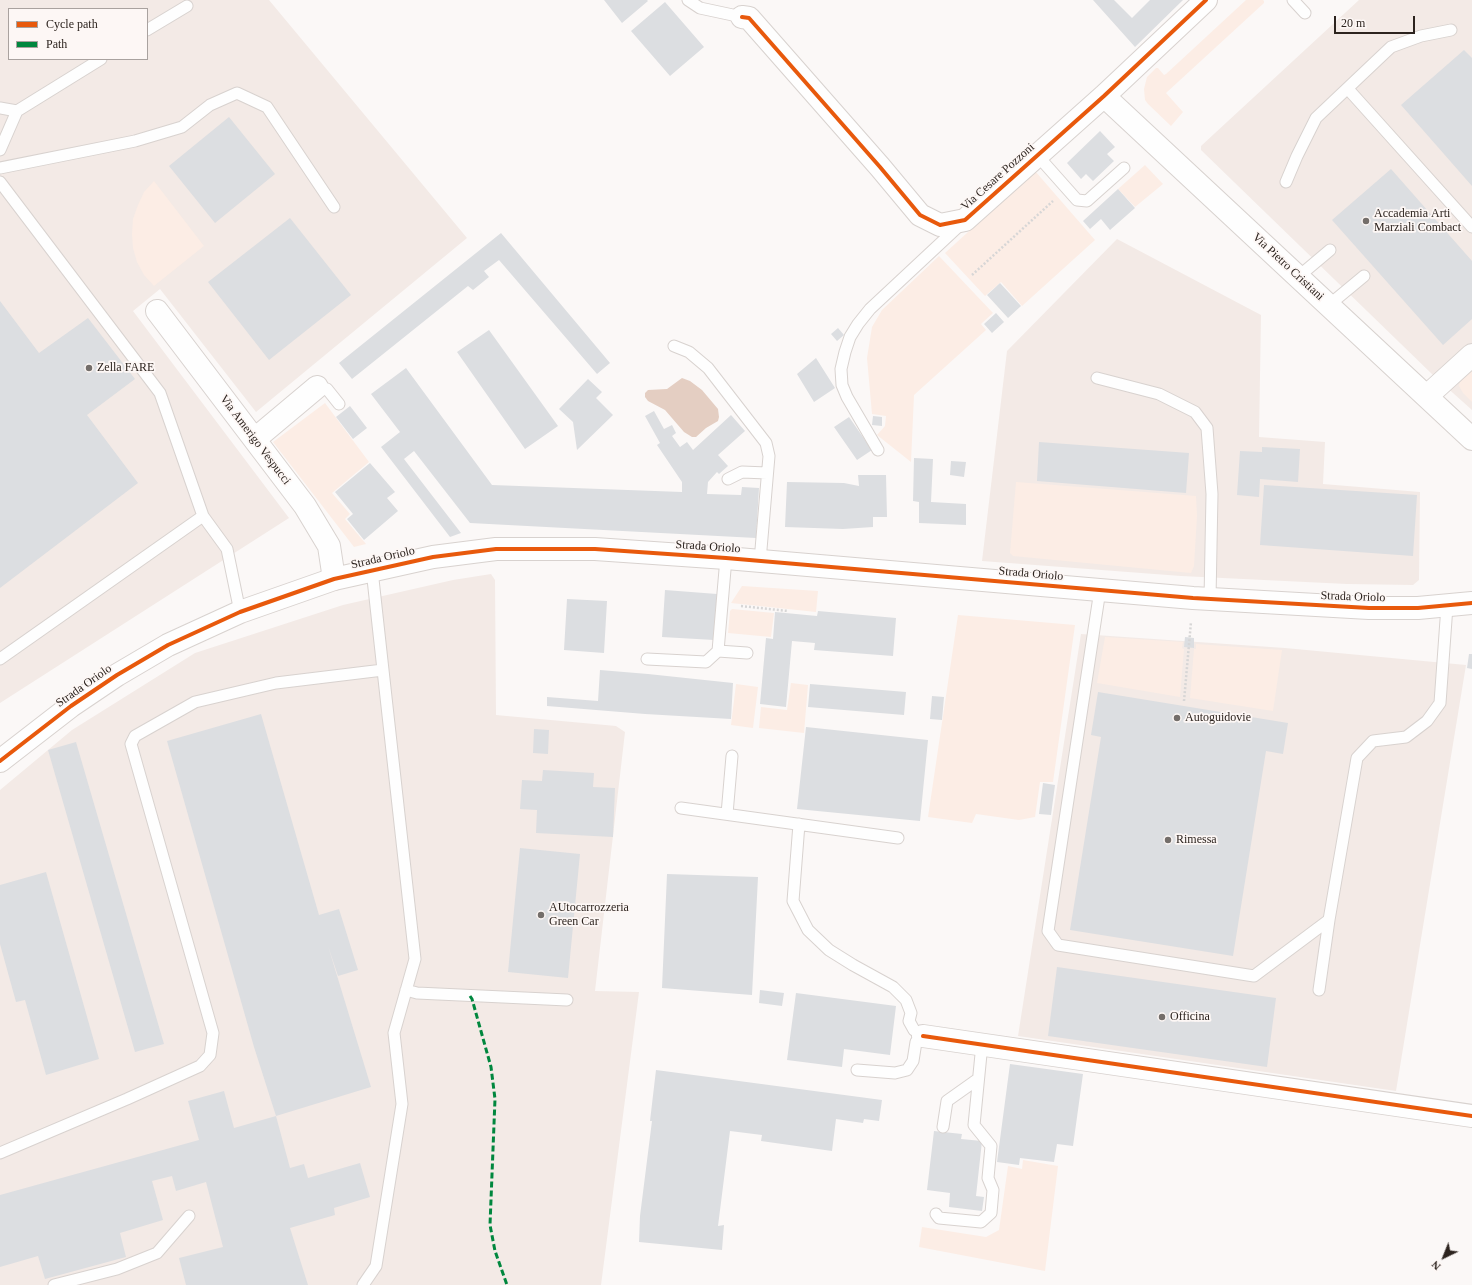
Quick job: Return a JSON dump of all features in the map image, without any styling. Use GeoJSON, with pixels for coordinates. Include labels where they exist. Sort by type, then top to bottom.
{"type":"FeatureCollection","features":[{"type":"Feature","properties":{"kind":"street","name":"Via Cesare Pozzoni"},"geometry":{"type":"LineString","coordinates":[[742,17],[749,18],[880,167],[920,215],[940,225],[965,220],[1104,96],[1205,0]]}},
{"type":"Feature","properties":{"kind":"street","name":"Via Pietro Cristiani"},"geometry":{"type":"LineString","coordinates":[[1104,96],[1472,439]]}},
{"type":"Feature","properties":{"kind":"street","name":"Via Amerigo Vespucci"},"geometry":{"type":"LineString","coordinates":[[157,311],[305,506],[328,546],[334,579]]}},
{"type":"Feature","properties":{"kind":"street"},"geometry":{"type":"LineString","coordinates":[[1427,396],[1472,355]]}},
{"type":"Feature","properties":{"kind":"street"},"geometry":{"type":"LineString","coordinates":[[255,439],[318,387]]}},
{"type":"Feature","properties":{"kind":"street","name":"Strada Oriolo"},"geometry":{"type":"LineString","coordinates":[[0,761],[71,706],[117,675],[168,645],[240,612],[334,579],[433,557],[496,549],[595,549],[726,558],[1201,598],[1370,608],[1464,603]]}},
{"type":"Feature","properties":{"kind":"street"},"geometry":{"type":"LineString","coordinates":[[923,1036],[1472,1116]]}},
{"type":"Feature","properties":{"kind":"lane"},"geometry":{"type":"LineString","coordinates":[[688,0],[700,8],[742,17]]}},
{"type":"Feature","properties":{"kind":"lane"},"geometry":{"type":"LineString","coordinates":[[1294,0],[1306,13]]}},
{"type":"Feature","properties":{"kind":"lane"},"geometry":{"type":"LineString","coordinates":[[148,29],[186,6]]}},
{"type":"Feature","properties":{"kind":"lane"},"geometry":{"type":"LineString","coordinates":[[1286,182],[1316,118],[1391,48],[1421,36],[1451,30]]}},
{"type":"Feature","properties":{"kind":"lane"},"geometry":{"type":"LineString","coordinates":[[0,150],[17,111],[99,60]]}},
{"type":"Feature","properties":{"kind":"lane"},"geometry":{"type":"LineString","coordinates":[[1348,89],[1472,227]]}},
{"type":"Feature","properties":{"kind":"lane"},"geometry":{"type":"LineString","coordinates":[[0,168],[135,140],[182,127],[210,105],[237,93],[267,107],[334,207]]}},
{"type":"Feature","properties":{"kind":"lane"},"geometry":{"type":"LineString","coordinates":[[0,108],[17,111]]}},
{"type":"Feature","properties":{"kind":"lane"},"geometry":{"type":"LineString","coordinates":[[1038,155],[1077,200],[1087,201],[1124,168]]}},
{"type":"Feature","properties":{"kind":"lane"},"geometry":{"type":"LineString","coordinates":[[0,182],[160,394],[203,516],[227,549],[240,612]]}},
{"type":"Feature","properties":{"kind":"lane"},"geometry":{"type":"LineString","coordinates":[[878,450],[847,397],[842,385],[841,369],[850,337],[870,309],[965,220]]}},
{"type":"Feature","properties":{"kind":"lane"},"geometry":{"type":"LineString","coordinates":[[1298,277],[1330,250]]}},
{"type":"Feature","properties":{"kind":"lane"},"geometry":{"type":"LineString","coordinates":[[1329,305],[1364,276]]}},
{"type":"Feature","properties":{"kind":"lane"},"geometry":{"type":"LineString","coordinates":[[674,346],[689,352],[708,368],[766,444],[769,456],[760,561]]}},
{"type":"Feature","properties":{"kind":"lane"},"geometry":{"type":"LineString","coordinates":[[1097,378],[1158,394],[1195,412],[1207,428],[1212,494],[1201,598]]}},
{"type":"Feature","properties":{"kind":"lane"},"geometry":{"type":"LineString","coordinates":[[318,387],[327,388],[339,404]]}},
{"type":"Feature","properties":{"kind":"lane"},"geometry":{"type":"LineString","coordinates":[[728,479],[742,472],[767,473]]}},
{"type":"Feature","properties":{"kind":"lane"},"geometry":{"type":"LineString","coordinates":[[0,659],[203,516]]}},
{"type":"Feature","properties":{"kind":"lane"},"geometry":{"type":"LineString","coordinates":[[648,659],[706,662],[718,651],[726,558]]}},
{"type":"Feature","properties":{"kind":"lane"},"geometry":{"type":"LineString","coordinates":[[363,1285],[376,1266],[402,1104],[394,1033],[415,959],[372,570]]}},
{"type":"Feature","properties":{"kind":"lane"},"geometry":{"type":"LineString","coordinates":[[1100,590],[1048,931],[1058,945],[1254,976],[1329,920]]}},
{"type":"Feature","properties":{"kind":"lane"},"geometry":{"type":"LineString","coordinates":[[1319,990],[1329,920],[1358,758],[1373,741],[1406,737],[1427,721],[1440,703],[1464,603]]}},
{"type":"Feature","properties":{"kind":"lane"},"geometry":{"type":"LineString","coordinates":[[718,651],[747,653]]}},
{"type":"Feature","properties":{"kind":"lane"},"geometry":{"type":"LineString","coordinates":[[0,1153],[200,1066],[210,1055],[213,1033],[131,744],[135,736],[195,702],[276,683],[383,670]]}},
{"type":"Feature","properties":{"kind":"lane"},"geometry":{"type":"LineString","coordinates":[[727,814],[732,756]]}},
{"type":"Feature","properties":{"kind":"lane"},"geometry":{"type":"LineString","coordinates":[[682,808],[898,838]]}},
{"type":"Feature","properties":{"kind":"lane"},"geometry":{"type":"LineString","coordinates":[[799,824],[793,901],[808,930],[829,950],[853,966],[893,987],[906,1000],[911,1013],[909,1021],[914,1030],[923,1036],[916,1042],[913,1061],[907,1070],[895,1072],[857,1070]]}},
{"type":"Feature","properties":{"kind":"lane"},"geometry":{"type":"LineString","coordinates":[[406,990],[417,993],[567,1000]]}},
{"type":"Feature","properties":{"kind":"lane"},"geometry":{"type":"LineString","coordinates":[[936,1214],[939,1218],[981,1222],[991,1214],[993,1190],[988,1178],[990,1146],[974,1125],[982,1044]]}},
{"type":"Feature","properties":{"kind":"lane"},"geometry":{"type":"LineString","coordinates":[[943,1127],[947,1101],[978,1079]]}},
{"type":"Feature","properties":{"kind":"lane"},"geometry":{"type":"LineString","coordinates":[[54,1285],[117,1269],[158,1254],[189,1216]]}},
{"type":"Feature","properties":{"kind":"path"},"geometry":{"type":"LineString","coordinates":[[972,274],[1067,189]]}},
{"type":"Feature","properties":{"kind":"path"},"geometry":{"type":"LineString","coordinates":[[1184,701],[1201,598]]}},
{"type":"Feature","properties":{"kind":"path"},"geometry":{"type":"LineString","coordinates":[[722,605],[788,611]]}},
{"type":"Feature","properties":{"kind":"shaded area"},"geometry":{"type":"Polygon","coordinates":[[[0,0],[269,0],[467,238],[256,412],[160,289],[133,311],[289,518],[0,703],[0,0]]]}},
{"type":"Feature","properties":{"kind":"shaded area"},"geometry":{"type":"Polygon","coordinates":[[[1246,0],[1263,0],[1264,3],[1166,93],[1183,112],[1171,126],[1145,100],[1144,89],[1147,77],[1156,68],[1158,68],[1164,75],[1166,74],[1246,0]]]}},
{"type":"Feature","properties":{"kind":"shaded area"},"geometry":{"type":"Polygon","coordinates":[[[1359,0],[1472,0],[1472,410],[1434,376],[1201,150],[1201,146],[1359,0]]]}},
{"type":"Feature","properties":{"kind":"shaded area"},"geometry":{"type":"Polygon","coordinates":[[[1145,165],[1163,184],[1135,207],[1118,189],[1145,165]]]}},
{"type":"Feature","properties":{"kind":"shaded area"},"geometry":{"type":"Polygon","coordinates":[[[1035,171],[1095,240],[1022,306],[1001,282],[985,296],[945,253],[1035,171]]]}},
{"type":"Feature","properties":{"kind":"shaded area"},"geometry":{"type":"Polygon","coordinates":[[[154,181],[204,246],[154,286],[144,275],[137,262],[133,248],[132,234],[133,219],[138,205],[144,192],[154,181]]]}},
{"type":"Feature","properties":{"kind":"shaded area"},"geometry":{"type":"Polygon","coordinates":[[[1117,239],[1261,315],[1259,437],[1325,442],[1323,484],[1420,492],[1419,580],[1413,585],[1347,584],[1181,576],[982,561],[1007,351],[1117,239]]]}},
{"type":"Feature","properties":{"kind":"shaded area"},"geometry":{"type":"Polygon","coordinates":[[[939,256],[993,313],[981,324],[986,330],[914,395],[911,462],[877,435],[885,426],[886,416],[872,414],[867,358],[872,327],[882,310],[939,256]]]}},
{"type":"Feature","properties":{"kind":"shaded area"},"geometry":{"type":"Polygon","coordinates":[[[1472,368],[1472,402],[1463,393],[1459,386],[1461,378],[1472,368]]]}},
{"type":"Feature","properties":{"kind":"shaded area"},"geometry":{"type":"Polygon","coordinates":[[[682,378],[690,381],[702,390],[718,409],[718,421],[706,428],[696,437],[692,437],[684,432],[665,410],[648,401],[645,397],[645,393],[648,390],[667,389],[682,378]]]}},
{"type":"Feature","properties":{"kind":"shaded area"},"geometry":{"type":"Polygon","coordinates":[[[325,403],[369,462],[332,493],[350,514],[345,519],[366,544],[354,547],[273,442],[325,403]]]}},
{"type":"Feature","properties":{"kind":"shaded area"},"geometry":{"type":"Polygon","coordinates":[[[1016,482],[1196,496],[1197,516],[1194,566],[1191,573],[1013,556],[1010,553],[1016,482]]]}},
{"type":"Feature","properties":{"kind":"shaded area"},"geometry":{"type":"Polygon","coordinates":[[[491,574],[495,580],[496,715],[616,726],[625,732],[595,991],[639,992],[601,1285],[0,1285],[0,790],[72,730],[195,653],[343,605],[453,580],[491,574]]]}},
{"type":"Feature","properties":{"kind":"shaded area"},"geometry":{"type":"Polygon","coordinates":[[[742,586],[818,591],[816,612],[731,603],[742,586]]]}},
{"type":"Feature","properties":{"kind":"shaded area"},"geometry":{"type":"Polygon","coordinates":[[[732,609],[774,613],[771,637],[728,633],[730,611],[732,609]]]}},
{"type":"Feature","properties":{"kind":"shaded area"},"geometry":{"type":"Polygon","coordinates":[[[958,615],[1075,625],[1053,782],[1040,782],[1035,817],[1019,820],[976,814],[972,823],[928,817],[958,615]]]}},
{"type":"Feature","properties":{"kind":"shaded area"},"geometry":{"type":"Polygon","coordinates":[[[1081,634],[1285,648],[1466,665],[1396,1091],[1018,1036],[1081,634]]]}},
{"type":"Feature","properties":{"kind":"shaded area"},"geometry":{"type":"Polygon","coordinates":[[[1105,637],[1183,642],[1182,648],[1184,649],[1180,697],[1097,683],[1105,637]]]}},
{"type":"Feature","properties":{"kind":"shaded area"},"geometry":{"type":"Polygon","coordinates":[[[1196,644],[1282,650],[1273,711],[1190,698],[1194,649],[1196,649],[1196,644]]]}},
{"type":"Feature","properties":{"kind":"shaded area"},"geometry":{"type":"Polygon","coordinates":[[[791,683],[808,685],[804,733],[759,728],[761,707],[787,710],[791,683]]]}},
{"type":"Feature","properties":{"kind":"shaded area"},"geometry":{"type":"Polygon","coordinates":[[[736,684],[758,687],[753,728],[731,725],[736,684]]]}},
{"type":"Feature","properties":{"kind":"shaded area"},"geometry":{"type":"Polygon","coordinates":[[[1023,1160],[1058,1166],[1045,1271],[919,1247],[922,1227],[986,1237],[999,1230],[1008,1166],[1022,1169],[1023,1160]]]}},
{"type":"Feature","properties":{"kind":"building"},"geometry":{"type":"Polygon","coordinates":[[[604,0],[647,0],[648,1],[622,23],[604,0]]]}},
{"type":"Feature","properties":{"kind":"building"},"geometry":{"type":"Polygon","coordinates":[[[1093,0],[1114,0],[1132,18],[1150,0],[1183,0],[1135,47],[1093,0]]]}},
{"type":"Feature","properties":{"kind":"building"},"geometry":{"type":"Polygon","coordinates":[[[665,2],[704,47],[670,76],[631,31],[665,2]]]}},
{"type":"Feature","properties":{"kind":"building"},"geometry":{"type":"Polygon","coordinates":[[[1464,50],[1472,58],[1472,186],[1401,105],[1464,50]]]}},
{"type":"Feature","properties":{"kind":"building"},"geometry":{"type":"Polygon","coordinates":[[[229,117],[275,174],[215,223],[169,166],[229,117]]]}},
{"type":"Feature","properties":{"kind":"building"},"geometry":{"type":"Polygon","coordinates":[[[1100,131],[1115,147],[1107,154],[1114,161],[1093,181],[1086,174],[1081,179],[1067,163],[1100,131]]]}},
{"type":"Feature","properties":{"kind":"building"},"geometry":{"type":"Polygon","coordinates":[[[1391,169],[1472,261],[1472,319],[1443,345],[1332,220],[1391,169]]]}},
{"type":"Feature","properties":{"kind":"building"},"geometry":{"type":"Polygon","coordinates":[[[1118,189],[1135,208],[1110,230],[1101,219],[1090,229],[1083,221],[1118,189]]]}},
{"type":"Feature","properties":{"kind":"building"},"geometry":{"type":"Polygon","coordinates":[[[290,218],[351,295],[269,360],[208,282],[290,218]]]}},
{"type":"Feature","properties":{"kind":"building"},"geometry":{"type":"Polygon","coordinates":[[[501,233],[610,363],[597,374],[499,260],[484,271],[489,277],[473,290],[468,286],[352,379],[339,363],[501,233]]]}},
{"type":"Feature","properties":{"kind":"building"},"geometry":{"type":"Polygon","coordinates":[[[1000,283],[1021,306],[1008,318],[987,295],[1000,283]]]}},
{"type":"Feature","properties":{"kind":"building"},"geometry":{"type":"Polygon","coordinates":[[[0,301],[39,353],[88,318],[135,379],[87,415],[138,483],[0,588],[0,301]]]}},
{"type":"Feature","properties":{"kind":"building"},"geometry":{"type":"Polygon","coordinates":[[[996,313],[1004,322],[992,333],[984,324],[996,313]]]}},
{"type":"Feature","properties":{"kind":"building"},"geometry":{"type":"Polygon","coordinates":[[[838,328],[844,335],[837,341],[831,334],[838,328]]]}},
{"type":"Feature","properties":{"kind":"building"},"geometry":{"type":"Polygon","coordinates":[[[489,330],[558,426],[525,449],[457,352],[489,330]]]}},
{"type":"Feature","properties":{"kind":"building"},"geometry":{"type":"Polygon","coordinates":[[[816,358],[835,388],[814,402],[797,374],[816,358]]]}},
{"type":"Feature","properties":{"kind":"building"},"geometry":{"type":"Polygon","coordinates":[[[406,368],[492,485],[682,492],[682,482],[657,445],[660,443],[645,416],[654,411],[664,429],[672,425],[676,433],[672,436],[680,447],[687,442],[693,450],[731,415],[745,431],[718,455],[728,466],[719,474],[717,472],[708,482],[707,494],[741,495],[742,487],[759,488],[756,538],[470,523],[414,451],[404,459],[461,533],[450,537],[381,447],[400,432],[371,394],[406,368]]]}},
{"type":"Feature","properties":{"kind":"building"},"geometry":{"type":"Polygon","coordinates":[[[588,379],[602,392],[596,398],[613,415],[577,450],[573,422],[559,409],[588,379]]]}},
{"type":"Feature","properties":{"kind":"building"},"geometry":{"type":"Polygon","coordinates":[[[350,406],[367,428],[353,439],[336,417],[350,406]]]}},
{"type":"Feature","properties":{"kind":"building"},"geometry":{"type":"Polygon","coordinates":[[[873,416],[882,417],[882,426],[872,425],[873,416]]]}},
{"type":"Feature","properties":{"kind":"building"},"geometry":{"type":"Polygon","coordinates":[[[849,417],[872,450],[857,460],[834,427],[849,417]]]}},
{"type":"Feature","properties":{"kind":"building"},"geometry":{"type":"Polygon","coordinates":[[[1039,442],[1189,453],[1186,493],[1037,481],[1039,442]]]}},
{"type":"Feature","properties":{"kind":"building"},"geometry":{"type":"Polygon","coordinates":[[[1262,447],[1300,449],[1298,482],[1260,479],[1259,497],[1237,495],[1240,451],[1262,452],[1262,447]]]}},
{"type":"Feature","properties":{"kind":"building"},"geometry":{"type":"Polygon","coordinates":[[[914,458],[933,459],[931,502],[966,504],[966,525],[919,523],[919,502],[913,501],[914,458]]]}},
{"type":"Feature","properties":{"kind":"building"},"geometry":{"type":"Polygon","coordinates":[[[951,461],[966,462],[964,477],[950,475],[951,461]]]}},
{"type":"Feature","properties":{"kind":"building"},"geometry":{"type":"Polygon","coordinates":[[[370,463],[395,492],[387,498],[398,511],[364,540],[347,519],[353,514],[335,492],[370,463]]]}},
{"type":"Feature","properties":{"kind":"building"},"geometry":{"type":"Polygon","coordinates":[[[858,475],[886,475],[887,517],[873,517],[873,527],[843,529],[785,527],[787,482],[844,483],[859,486],[858,475]]]}},
{"type":"Feature","properties":{"kind":"building"},"geometry":{"type":"Polygon","coordinates":[[[1264,485],[1417,495],[1413,556],[1260,545],[1264,485]]]}},
{"type":"Feature","properties":{"kind":"building"},"geometry":{"type":"Polygon","coordinates":[[[665,590],[717,594],[714,640],[662,637],[665,590]]]}},
{"type":"Feature","properties":{"kind":"building"},"geometry":{"type":"Polygon","coordinates":[[[567,599],[607,601],[604,653],[564,650],[567,599]]]}},
{"type":"Feature","properties":{"kind":"building"},"geometry":{"type":"Polygon","coordinates":[[[818,611],[896,618],[893,656],[814,650],[815,643],[792,641],[786,707],[760,704],[766,638],[773,639],[775,612],[817,616],[818,611]]]}},
{"type":"Feature","properties":{"kind":"building"},"geometry":{"type":"Polygon","coordinates":[[[1185,637],[1194,638],[1194,648],[1184,647],[1185,637]]]}},
{"type":"Feature","properties":{"kind":"building"},"geometry":{"type":"Polygon","coordinates":[[[1469,654],[1472,654],[1472,669],[1467,668],[1469,654]]]}},
{"type":"Feature","properties":{"kind":"building"},"geometry":{"type":"Polygon","coordinates":[[[600,670],[733,683],[731,719],[547,706],[547,697],[598,701],[600,670]]]}},
{"type":"Feature","properties":{"kind":"building"},"geometry":{"type":"Polygon","coordinates":[[[810,684],[906,692],[904,715],[808,707],[810,684]]]}},
{"type":"Feature","properties":{"kind":"building","name":"Rimessa"},"geometry":{"type":"Polygon","coordinates":[[[1098,692],[1288,723],[1283,754],[1266,751],[1233,956],[1070,930],[1101,737],[1091,735],[1098,692]]]}},
{"type":"Feature","properties":{"kind":"building"},"geometry":{"type":"Polygon","coordinates":[[[932,696],[944,697],[942,720],[930,719],[932,696]]]}},
{"type":"Feature","properties":{"kind":"building"},"geometry":{"type":"Polygon","coordinates":[[[261,714],[319,915],[339,909],[358,970],[338,976],[328,946],[371,1087],[276,1116],[254,1047],[167,741],[261,714]]]}},
{"type":"Feature","properties":{"kind":"building"},"geometry":{"type":"Polygon","coordinates":[[[806,727],[928,740],[920,821],[797,809],[806,727]]]}},
{"type":"Feature","properties":{"kind":"building"},"geometry":{"type":"Polygon","coordinates":[[[534,729],[549,730],[548,754],[533,753],[534,729]]]}},
{"type":"Feature","properties":{"kind":"building"},"geometry":{"type":"Polygon","coordinates":[[[76,742],[164,1044],[135,1052],[48,750],[76,742]]]}},
{"type":"Feature","properties":{"kind":"building"},"geometry":{"type":"Polygon","coordinates":[[[543,770],[594,773],[593,787],[615,788],[613,837],[536,833],[537,810],[520,809],[522,780],[542,781],[543,770]]]}},
{"type":"Feature","properties":{"kind":"building"},"geometry":{"type":"Polygon","coordinates":[[[1043,783],[1055,785],[1051,815],[1039,814],[1043,783]]]}},
{"type":"Feature","properties":{"kind":"building"},"geometry":{"type":"Polygon","coordinates":[[[520,848],[580,854],[568,978],[508,972],[520,848]]]}},
{"type":"Feature","properties":{"kind":"building"},"geometry":{"type":"Polygon","coordinates":[[[46,872],[99,1059],[46,1075],[25,1000],[16,1002],[0,944],[0,885],[46,872]]]}},
{"type":"Feature","properties":{"kind":"building"},"geometry":{"type":"Polygon","coordinates":[[[667,874],[758,877],[752,995],[662,988],[667,874]]]}},
{"type":"Feature","properties":{"kind":"building","name":"Officina"},"geometry":{"type":"Polygon","coordinates":[[[1057,967],[1276,998],[1267,1067],[1048,1036],[1057,967]]]}},
{"type":"Feature","properties":{"kind":"building"},"geometry":{"type":"Polygon","coordinates":[[[760,990],[784,993],[782,1006],[759,1003],[760,990]]]}},
{"type":"Feature","properties":{"kind":"building"},"geometry":{"type":"Polygon","coordinates":[[[796,993],[896,1006],[890,1055],[844,1049],[842,1067],[787,1060],[796,993]]]}},
{"type":"Feature","properties":{"kind":"building"},"geometry":{"type":"Polygon","coordinates":[[[1010,1064],[1083,1074],[1073,1146],[1057,1144],[1054,1162],[1020,1158],[1019,1165],[997,1162],[1010,1064]]]}},
{"type":"Feature","properties":{"kind":"building"},"geometry":{"type":"Polygon","coordinates":[[[656,1070],[882,1100],[879,1121],[864,1119],[863,1123],[836,1119],[832,1151],[761,1141],[762,1135],[730,1131],[718,1226],[724,1225],[722,1250],[639,1242],[640,1216],[652,1121],[650,1121],[656,1070]]]}},
{"type":"Feature","properties":{"kind":"building"},"geometry":{"type":"Polygon","coordinates":[[[224,1091],[234,1128],[276,1116],[290,1168],[304,1164],[308,1178],[360,1163],[370,1197],[334,1208],[335,1215],[290,1228],[308,1285],[186,1285],[179,1258],[223,1247],[206,1182],[176,1191],[172,1176],[152,1181],[163,1220],[120,1233],[126,1257],[45,1279],[38,1256],[0,1267],[0,1195],[199,1140],[188,1101],[224,1091]]]}},
{"type":"Feature","properties":{"kind":"building"},"geometry":{"type":"Polygon","coordinates":[[[934,1131],[962,1134],[961,1139],[982,1141],[976,1196],[984,1197],[982,1211],[949,1207],[950,1193],[927,1190],[934,1131]]]}},
{"type":"Feature","properties":{"kind":"marked path"},"geometry":{"type":"LineString","coordinates":[[470,996],[491,1067],[495,1099],[490,1225],[495,1251],[507,1285]]}},
{"type":"Feature","properties":{"kind":"cycle path"},"geometry":{"type":"LineString","coordinates":[[742,17],[749,18],[880,167],[920,215],[940,225],[965,220],[1104,96],[1206,0]]}},
{"type":"Feature","properties":{"kind":"cycle path"},"geometry":{"type":"LineString","coordinates":[[0,761],[71,706],[117,675],[168,645],[240,612],[334,579],[433,557],[496,549],[595,549],[726,558],[1193,598],[1369,608],[1418,608],[1472,603]]}},
{"type":"Feature","properties":{"kind":"cycle path"},"geometry":{"type":"LineString","coordinates":[[923,1036],[1472,1116]]}},
{"type":"Feature","properties":{"kind":"place","name":"Accademia Arti Marziali Combact"},"geometry":{"type":"Point","coordinates":[1366,221]}},
{"type":"Feature","properties":{"kind":"place","name":"Zella FARE"},"geometry":{"type":"Point","coordinates":[89,368]}},
{"type":"Feature","properties":{"kind":"place","name":"Autoguidovie"},"geometry":{"type":"Point","coordinates":[1177,718]}},
{"type":"Feature","properties":{"kind":"place","name":"Rimessa"},"geometry":{"type":"Point","coordinates":[1168,840]}},
{"type":"Feature","properties":{"kind":"place","name":"AUtocarrozzeria Green Car"},"geometry":{"type":"Point","coordinates":[541,915]}},
{"type":"Feature","properties":{"kind":"place","name":"Officina"},"geometry":{"type":"Point","coordinates":[1162,1017]}}]}
